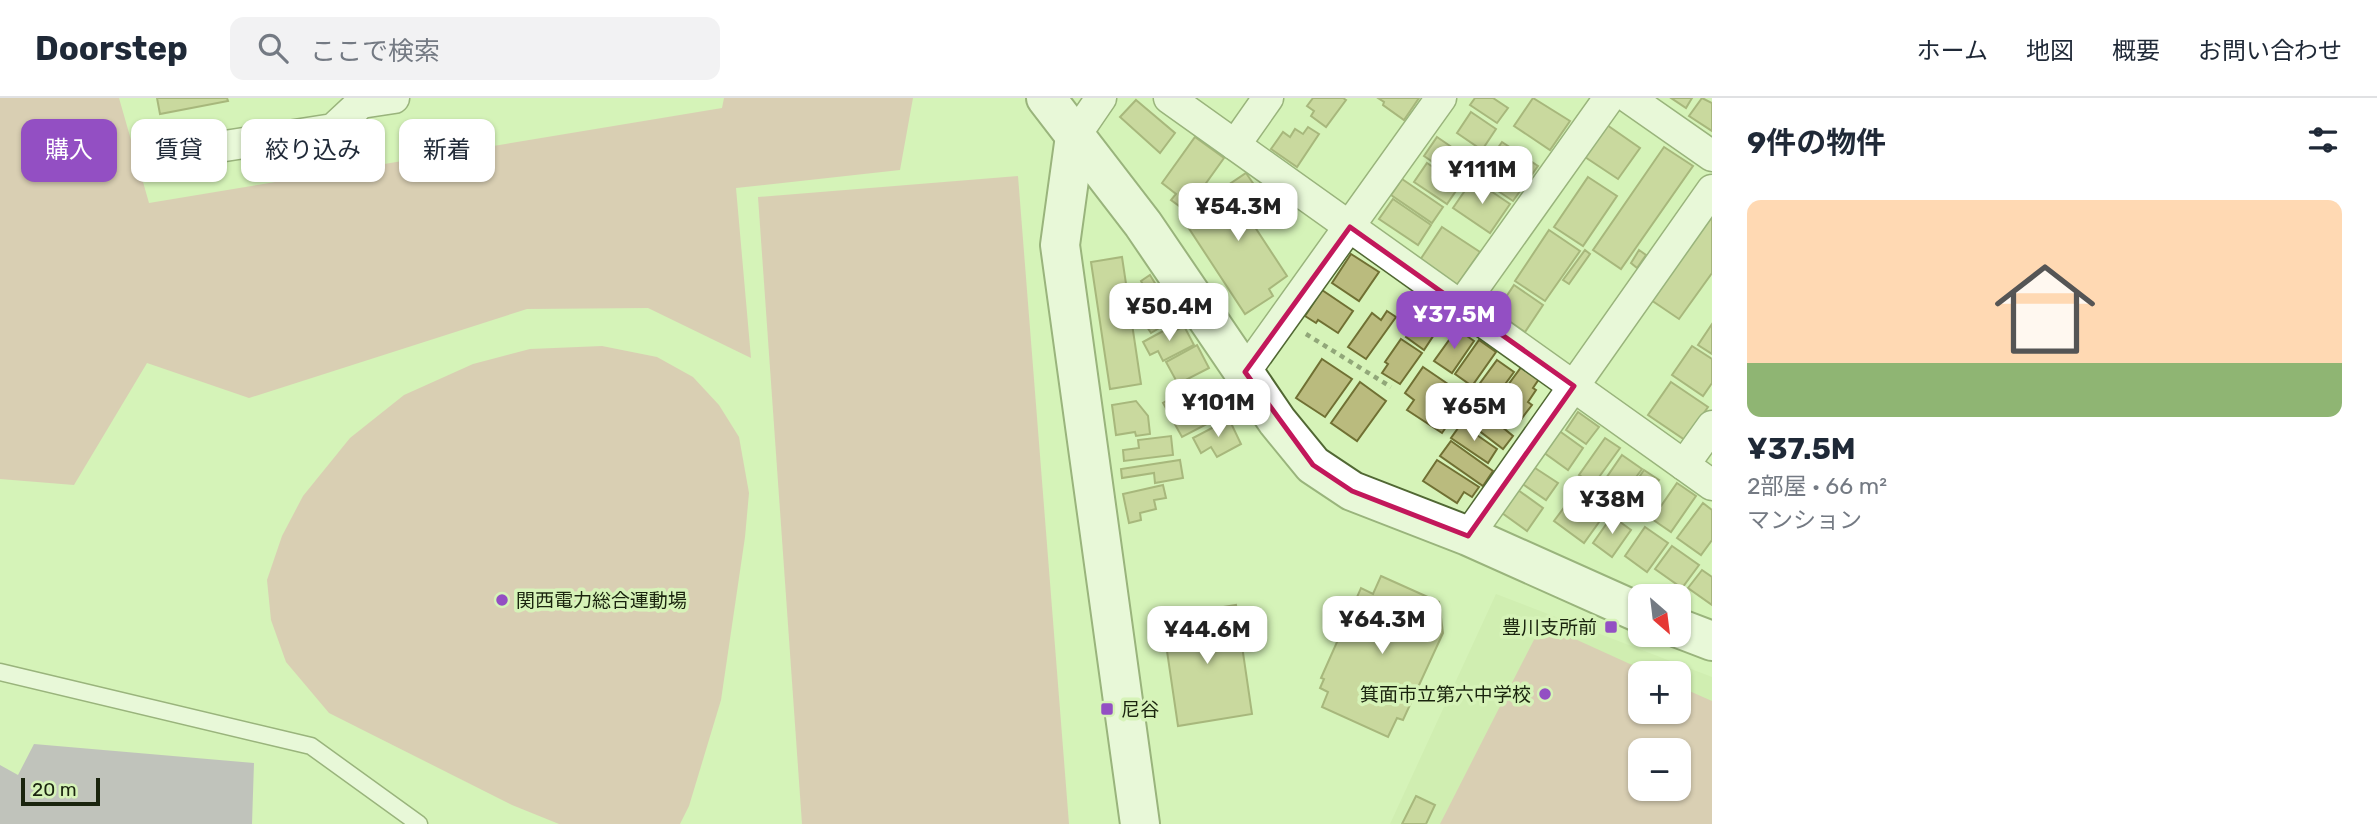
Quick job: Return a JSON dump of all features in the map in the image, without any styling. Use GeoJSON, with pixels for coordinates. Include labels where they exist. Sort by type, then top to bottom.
{"type":"FeatureCollection","features":[{"type":"Feature","properties":{"kind":"street"},"geometry":{"type":"LineString","coordinates":[[227,146],[333,129],[362,103],[394,98]]}},
{"type":"Feature","properties":{"kind":"street"},"geometry":{"type":"LineString","coordinates":[[1046,98],[1143,223],[1277,421],[1313,465],[1352,491],[1468,536],[1628,608]]}},
{"type":"Feature","properties":{"kind":"street"},"geometry":{"type":"LineString","coordinates":[[1101,98],[1075,136],[1059,246],[1140,824]]}},
{"type":"Feature","properties":{"kind":"street"},"geometry":{"type":"LineString","coordinates":[[1169,98],[1712,485]]}},
{"type":"Feature","properties":{"kind":"street"},"geometry":{"type":"LineString","coordinates":[[1235,145],[1268,98]]}},
{"type":"Feature","properties":{"kind":"street"},"geometry":{"type":"LineString","coordinates":[[1245,372],[1441,98]]}},
{"type":"Feature","properties":{"kind":"street"},"geometry":{"type":"LineString","coordinates":[[1461,306],[1609,98]]}},
{"type":"Feature","properties":{"kind":"street"},"geometry":{"type":"LineString","coordinates":[[1629,98],[1712,156]]}},
{"type":"Feature","properties":{"kind":"street"},"geometry":{"type":"LineString","coordinates":[[1468,536],[1712,190]]}},
{"type":"Feature","properties":{"kind":"street"},"geometry":{"type":"LineString","coordinates":[[1685,465],[1712,426]]}},
{"type":"Feature","properties":{"kind":"street"},"geometry":{"type":"LineString","coordinates":[[1691,633],[1712,640]]}},
{"type":"Feature","properties":{"kind":"lane"},"geometry":{"type":"LineString","coordinates":[[0,672],[311,746],[419,824]]}},
{"type":"Feature","properties":{"kind":"path"},"geometry":{"type":"LineString","coordinates":[[1308,335],[1391,387]]}},
{"type":"Feature","properties":{"kind":"highlighted area"},"geometry":{"type":"Polygon","coordinates":[[[1350,227],[1574,386],[1468,536],[1352,491],[1313,465],[1245,372],[1350,227]]]}},
{"type":"Feature","properties":{"kind":"shaded area"},"geometry":{"type":"Polygon","coordinates":[[[0,98],[119,98],[131,140],[131,182],[143,182],[149,203],[276,182],[385,182],[385,164],[399,162],[399,182],[495,182],[495,146],[722,108],[724,98],[913,98],[900,170],[736,188],[751,358],[648,308],[527,309],[249,398],[147,363],[74,485],[0,479],[0,98]]]}},
{"type":"Feature","properties":{"kind":"shaded area"},"geometry":{"type":"Polygon","coordinates":[[[1018,176],[1069,824],[802,824],[758,197],[1018,176]]]}},
{"type":"Feature","properties":{"kind":"shaded area","name":"関西電力総合運動場"},"geometry":{"type":"Polygon","coordinates":[[[602,346],[657,357],[693,377],[719,405],[739,437],[749,493],[721,700],[689,806],[680,824],[559,824],[512,805],[329,713],[286,662],[271,620],[267,580],[282,536],[303,496],[350,438],[404,395],[473,364],[530,349],[602,346]]]}},
{"type":"Feature","properties":{"kind":"shaded area","name":"箕面市立第六中学校"},"geometry":{"type":"Polygon","coordinates":[[[1496,594],[1628,645],[1628,648],[1637,648],[1670,661],[1628,661],[1628,724],[1691,724],[1691,669],[1712,677],[1712,824],[1390,824],[1496,594]]]}},
{"type":"Feature","properties":{"kind":"shaded area","name":"箕面市立第六中学校"},"geometry":{"type":"Polygon","coordinates":[[[1542,624],[1628,663],[1628,724],[1691,724],[1691,692],[1712,701],[1712,824],[1440,824],[1542,624]]]}},
{"type":"Feature","properties":{"kind":"shaded area"},"geometry":{"type":"Polygon","coordinates":[[[34,744],[254,763],[252,824],[0,824],[0,765],[18,775],[34,744]]]}},
{"type":"Feature","properties":{"kind":"building"},"geometry":{"type":"Polygon","coordinates":[[[157,98],[227,98],[228,101],[160,114],[157,98]]]}},
{"type":"Feature","properties":{"kind":"building"},"geometry":{"type":"Polygon","coordinates":[[[1313,98],[1346,100],[1326,127],[1311,116],[1314,111],[1307,106],[1313,98]]]}},
{"type":"Feature","properties":{"kind":"building"},"geometry":{"type":"Polygon","coordinates":[[[1378,98],[1419,98],[1404,120],[1383,105],[1384,102],[1378,98]]]}},
{"type":"Feature","properties":{"kind":"building"},"geometry":{"type":"Polygon","coordinates":[[[1475,98],[1493,98],[1508,108],[1497,123],[1470,105],[1475,98]]]}},
{"type":"Feature","properties":{"kind":"building"},"geometry":{"type":"Polygon","coordinates":[[[1533,98],[1570,121],[1550,150],[1514,126],[1533,98]]]}},
{"type":"Feature","properties":{"kind":"building"},"geometry":{"type":"Polygon","coordinates":[[[1671,98],[1692,98],[1686,108],[1671,98]]]}},
{"type":"Feature","properties":{"kind":"building"},"geometry":{"type":"Polygon","coordinates":[[[1702,98],[1712,103],[1712,131],[1689,116],[1702,98]]]}},
{"type":"Feature","properties":{"kind":"building"},"geometry":{"type":"Polygon","coordinates":[[[1136,100],[1175,133],[1160,153],[1120,117],[1136,100]]]}},
{"type":"Feature","properties":{"kind":"building"},"geometry":{"type":"Polygon","coordinates":[[[1471,112],[1496,129],[1482,150],[1457,133],[1471,112]]]}},
{"type":"Feature","properties":{"kind":"building"},"geometry":{"type":"Polygon","coordinates":[[[1607,125],[1640,148],[1618,179],[1585,157],[1607,125]]]}},
{"type":"Feature","properties":{"kind":"building"},"geometry":{"type":"Polygon","coordinates":[[[1308,127],[1319,134],[1297,167],[1271,149],[1283,132],[1290,137],[1295,129],[1303,134],[1308,127]]]}},
{"type":"Feature","properties":{"kind":"building"},"geometry":{"type":"Polygon","coordinates":[[[1195,137],[1224,158],[1186,211],[1171,200],[1176,194],[1162,183],[1195,137]]]}},
{"type":"Feature","properties":{"kind":"building"},"geometry":{"type":"Polygon","coordinates":[[[1437,137],[1475,163],[1462,182],[1424,156],[1437,137]]]}},
{"type":"Feature","properties":{"kind":"building"},"geometry":{"type":"Polygon","coordinates":[[[1502,142],[1538,166],[1513,201],[1477,177],[1502,142]]]}},
{"type":"Feature","properties":{"kind":"building"},"geometry":{"type":"Polygon","coordinates":[[[1664,147],[1693,166],[1621,269],[1593,250],[1664,147]]]}},
{"type":"Feature","properties":{"kind":"building"},"geometry":{"type":"Polygon","coordinates":[[[1427,163],[1460,185],[1447,204],[1414,182],[1427,163]]]}},
{"type":"Feature","properties":{"kind":"building"},"geometry":{"type":"Polygon","coordinates":[[[1246,173],[1268,205],[1249,218],[1287,276],[1269,289],[1273,296],[1245,314],[1186,224],[1206,211],[1200,204],[1246,173]]]}},
{"type":"Feature","properties":{"kind":"building"},"geometry":{"type":"Polygon","coordinates":[[[1588,177],[1617,196],[1583,246],[1554,227],[1588,177]]]}},
{"type":"Feature","properties":{"kind":"building"},"geometry":{"type":"Polygon","coordinates":[[[1402,179],[1443,207],[1432,223],[1391,195],[1402,179]]]}},
{"type":"Feature","properties":{"kind":"building"},"geometry":{"type":"Polygon","coordinates":[[[1473,179],[1510,204],[1490,233],[1453,208],[1473,179]]]}},
{"type":"Feature","properties":{"kind":"building"},"geometry":{"type":"Polygon","coordinates":[[[1393,199],[1431,225],[1418,245],[1379,219],[1393,199]]]}},
{"type":"Feature","properties":{"kind":"building"},"geometry":{"type":"Polygon","coordinates":[[[1712,213],[1712,273],[1679,319],[1651,300],[1712,213]]]}},
{"type":"Feature","properties":{"kind":"building"},"geometry":{"type":"Polygon","coordinates":[[[1442,227],[1480,252],[1457,285],[1420,260],[1442,227]]]}},
{"type":"Feature","properties":{"kind":"building"},"geometry":{"type":"Polygon","coordinates":[[[1549,230],[1580,251],[1545,301],[1515,281],[1549,230]]]}},
{"type":"Feature","properties":{"kind":"building"},"geometry":{"type":"Polygon","coordinates":[[[1585,250],[1590,254],[1569,284],[1563,280],[1585,250]]]}},
{"type":"Feature","properties":{"kind":"building"},"geometry":{"type":"Polygon","coordinates":[[[1639,250],[1646,255],[1637,268],[1631,263],[1639,250]]]}},
{"type":"Feature","properties":{"kind":"building"},"geometry":{"type":"Polygon","coordinates":[[[1351,254],[1379,272],[1359,301],[1332,283],[1351,254]]]}},
{"type":"Feature","properties":{"kind":"building"},"geometry":{"type":"Polygon","coordinates":[[[1122,257],[1141,384],[1110,389],[1091,262],[1122,257]]]}},
{"type":"Feature","properties":{"kind":"building"},"geometry":{"type":"Polygon","coordinates":[[[1150,275],[1176,318],[1151,333],[1143,321],[1147,318],[1141,304],[1146,301],[1141,294],[1146,290],[1141,281],[1150,275]]]}},
{"type":"Feature","properties":{"kind":"building"},"geometry":{"type":"Polygon","coordinates":[[[1514,285],[1543,305],[1525,332],[1496,312],[1514,285]]]}},
{"type":"Feature","properties":{"kind":"building"},"geometry":{"type":"Polygon","coordinates":[[[1322,290],[1353,311],[1338,333],[1318,320],[1316,323],[1305,316],[1322,290]]]}},
{"type":"Feature","properties":{"kind":"building"},"geometry":{"type":"Polygon","coordinates":[[[1425,309],[1443,321],[1424,350],[1406,337],[1425,309]]]}},
{"type":"Feature","properties":{"kind":"building"},"geometry":{"type":"Polygon","coordinates":[[[1387,311],[1396,317],[1366,359],[1348,347],[1372,313],[1381,320],[1387,311]]]}},
{"type":"Feature","properties":{"kind":"building"},"geometry":{"type":"Polygon","coordinates":[[[1712,324],[1712,354],[1698,345],[1712,324]]]}},
{"type":"Feature","properties":{"kind":"building"},"geometry":{"type":"Polygon","coordinates":[[[1184,326],[1194,345],[1163,361],[1158,351],[1150,355],[1143,342],[1165,330],[1167,335],[1184,326]]]}},
{"type":"Feature","properties":{"kind":"building"},"geometry":{"type":"Polygon","coordinates":[[[1457,329],[1474,341],[1452,373],[1434,361],[1457,329]]]}},
{"type":"Feature","properties":{"kind":"building"},"geometry":{"type":"Polygon","coordinates":[[[1401,339],[1422,353],[1400,384],[1382,373],[1388,364],[1385,362],[1401,339]]]}},
{"type":"Feature","properties":{"kind":"building"},"geometry":{"type":"Polygon","coordinates":[[[1479,340],[1496,352],[1472,386],[1455,374],[1479,340]]]}},
{"type":"Feature","properties":{"kind":"building"},"geometry":{"type":"Polygon","coordinates":[[[1197,345],[1209,368],[1178,384],[1166,362],[1197,345]]]}},
{"type":"Feature","properties":{"kind":"building"},"geometry":{"type":"Polygon","coordinates":[[[1692,346],[1712,359],[1712,383],[1703,396],[1672,375],[1692,346]]]}},
{"type":"Feature","properties":{"kind":"building"},"geometry":{"type":"Polygon","coordinates":[[[1322,359],[1352,379],[1325,417],[1296,398],[1322,359]]]}},
{"type":"Feature","properties":{"kind":"building"},"geometry":{"type":"Polygon","coordinates":[[[1497,360],[1514,372],[1492,402],[1475,390],[1497,360]]]}},
{"type":"Feature","properties":{"kind":"building"},"geometry":{"type":"Polygon","coordinates":[[[1522,366],[1539,379],[1528,402],[1532,405],[1519,422],[1494,404],[1522,366]]]}},
{"type":"Feature","properties":{"kind":"building"},"geometry":{"type":"Polygon","coordinates":[[[1423,367],[1467,397],[1442,433],[1407,410],[1414,400],[1405,393],[1423,367]]]}},
{"type":"Feature","properties":{"kind":"building"},"geometry":{"type":"Polygon","coordinates":[[[1202,381],[1213,402],[1220,398],[1228,413],[1182,437],[1163,403],[1202,381]]]}},
{"type":"Feature","properties":{"kind":"building"},"geometry":{"type":"Polygon","coordinates":[[[1360,382],[1386,401],[1357,441],[1331,423],[1360,382]]]}},
{"type":"Feature","properties":{"kind":"building"},"geometry":{"type":"Polygon","coordinates":[[[1671,382],[1708,407],[1685,440],[1648,415],[1671,382]]]}},
{"type":"Feature","properties":{"kind":"building"},"geometry":{"type":"Polygon","coordinates":[[[1136,401],[1148,416],[1150,434],[1136,436],[1135,432],[1116,435],[1112,405],[1136,401]]]}},
{"type":"Feature","properties":{"kind":"building"},"geometry":{"type":"Polygon","coordinates":[[[1479,402],[1505,421],[1501,426],[1513,436],[1503,449],[1465,420],[1479,402]]]}},
{"type":"Feature","properties":{"kind":"building"},"geometry":{"type":"Polygon","coordinates":[[[1578,412],[1599,427],[1586,444],[1566,430],[1578,412]]]}},
{"type":"Feature","properties":{"kind":"building"},"geometry":{"type":"Polygon","coordinates":[[[1229,419],[1241,444],[1217,457],[1211,447],[1201,453],[1193,438],[1229,419]]]}},
{"type":"Feature","properties":{"kind":"building"},"geometry":{"type":"Polygon","coordinates":[[[1461,424],[1497,449],[1488,463],[1451,438],[1461,424]]]}},
{"type":"Feature","properties":{"kind":"building"},"geometry":{"type":"Polygon","coordinates":[[[1558,430],[1583,448],[1568,470],[1543,452],[1558,430]]]}},
{"type":"Feature","properties":{"kind":"building"},"geometry":{"type":"Polygon","coordinates":[[[1171,436],[1173,455],[1124,461],[1123,450],[1139,448],[1138,440],[1171,436]]]}},
{"type":"Feature","properties":{"kind":"building"},"geometry":{"type":"Polygon","coordinates":[[[1605,438],[1620,448],[1594,484],[1579,475],[1605,438]]]}},
{"type":"Feature","properties":{"kind":"building"},"geometry":{"type":"Polygon","coordinates":[[[1451,441],[1493,471],[1483,486],[1440,456],[1451,441]]]}},
{"type":"Feature","properties":{"kind":"building"},"geometry":{"type":"Polygon","coordinates":[[[1622,455],[1642,469],[1617,503],[1606,496],[1611,490],[1602,484],[1622,455]]]}},
{"type":"Feature","properties":{"kind":"building"},"geometry":{"type":"Polygon","coordinates":[[[1180,460],[1183,478],[1155,483],[1154,473],[1122,478],[1121,469],[1180,460]]]}},
{"type":"Feature","properties":{"kind":"building"},"geometry":{"type":"Polygon","coordinates":[[[1437,460],[1479,487],[1472,497],[1464,492],[1457,503],[1423,481],[1437,460]]]}},
{"type":"Feature","properties":{"kind":"building"},"geometry":{"type":"Polygon","coordinates":[[[1532,466],[1558,483],[1546,500],[1521,483],[1532,466]]]}},
{"type":"Feature","properties":{"kind":"building"},"geometry":{"type":"Polygon","coordinates":[[[1644,470],[1659,480],[1650,492],[1655,495],[1639,519],[1620,506],[1644,470]]]}},
{"type":"Feature","properties":{"kind":"building"},"geometry":{"type":"Polygon","coordinates":[[[1677,483],[1696,496],[1671,532],[1652,519],[1677,483]]]}},
{"type":"Feature","properties":{"kind":"building"},"geometry":{"type":"Polygon","coordinates":[[[1163,485],[1166,498],[1154,500],[1156,509],[1140,513],[1141,520],[1129,523],[1123,494],[1163,485]]]}},
{"type":"Feature","properties":{"kind":"building"},"geometry":{"type":"Polygon","coordinates":[[[1518,490],[1543,508],[1527,531],[1502,513],[1518,490]]]}},
{"type":"Feature","properties":{"kind":"building"},"geometry":{"type":"Polygon","coordinates":[[[1577,490],[1607,511],[1584,543],[1554,521],[1577,490]]]}},
{"type":"Feature","properties":{"kind":"building"},"geometry":{"type":"Polygon","coordinates":[[[1703,503],[1712,510],[1712,540],[1701,555],[1677,538],[1703,503]]]}},
{"type":"Feature","properties":{"kind":"building"},"geometry":{"type":"Polygon","coordinates":[[[1612,516],[1631,530],[1612,557],[1593,543],[1612,516]]]}},
{"type":"Feature","properties":{"kind":"building"},"geometry":{"type":"Polygon","coordinates":[[[1645,527],[1668,543],[1647,572],[1625,556],[1645,527]]]}},
{"type":"Feature","properties":{"kind":"building"},"geometry":{"type":"Polygon","coordinates":[[[1672,546],[1699,565],[1685,584],[1676,584],[1655,569],[1672,546]]]}},
{"type":"Feature","properties":{"kind":"building"},"geometry":{"type":"Polygon","coordinates":[[[1702,570],[1712,577],[1712,605],[1691,590],[1691,584],[1702,570]]]}},
{"type":"Feature","properties":{"kind":"building"},"geometry":{"type":"Polygon","coordinates":[[[1381,576],[1439,602],[1443,633],[1403,720],[1397,718],[1388,737],[1322,707],[1328,692],[1320,688],[1324,679],[1321,678],[1361,588],[1373,594],[1381,576]]]}},
{"type":"Feature","properties":{"kind":"building"},"geometry":{"type":"Polygon","coordinates":[[[1236,605],[1252,714],[1178,726],[1162,617],[1236,605]]]}},
{"type":"Feature","properties":{"kind":"building"},"geometry":{"type":"Polygon","coordinates":[[[1416,796],[1435,805],[1426,824],[1402,824],[1416,796]]]}},
{"type":"Feature","properties":{"kind":"place","name":"関西電力総合運動場"},"geometry":{"type":"Point","coordinates":[502,600]}},
{"type":"Feature","properties":{"kind":"place","name":"豊川支所前"},"geometry":{"type":"Point","coordinates":[1611,627]}},
{"type":"Feature","properties":{"kind":"place","name":"箕面市立第六中学校"},"geometry":{"type":"Point","coordinates":[1545,694]}},
{"type":"Feature","properties":{"kind":"place","name":"尼谷"},"geometry":{"type":"Point","coordinates":[1107,709]}}]}
